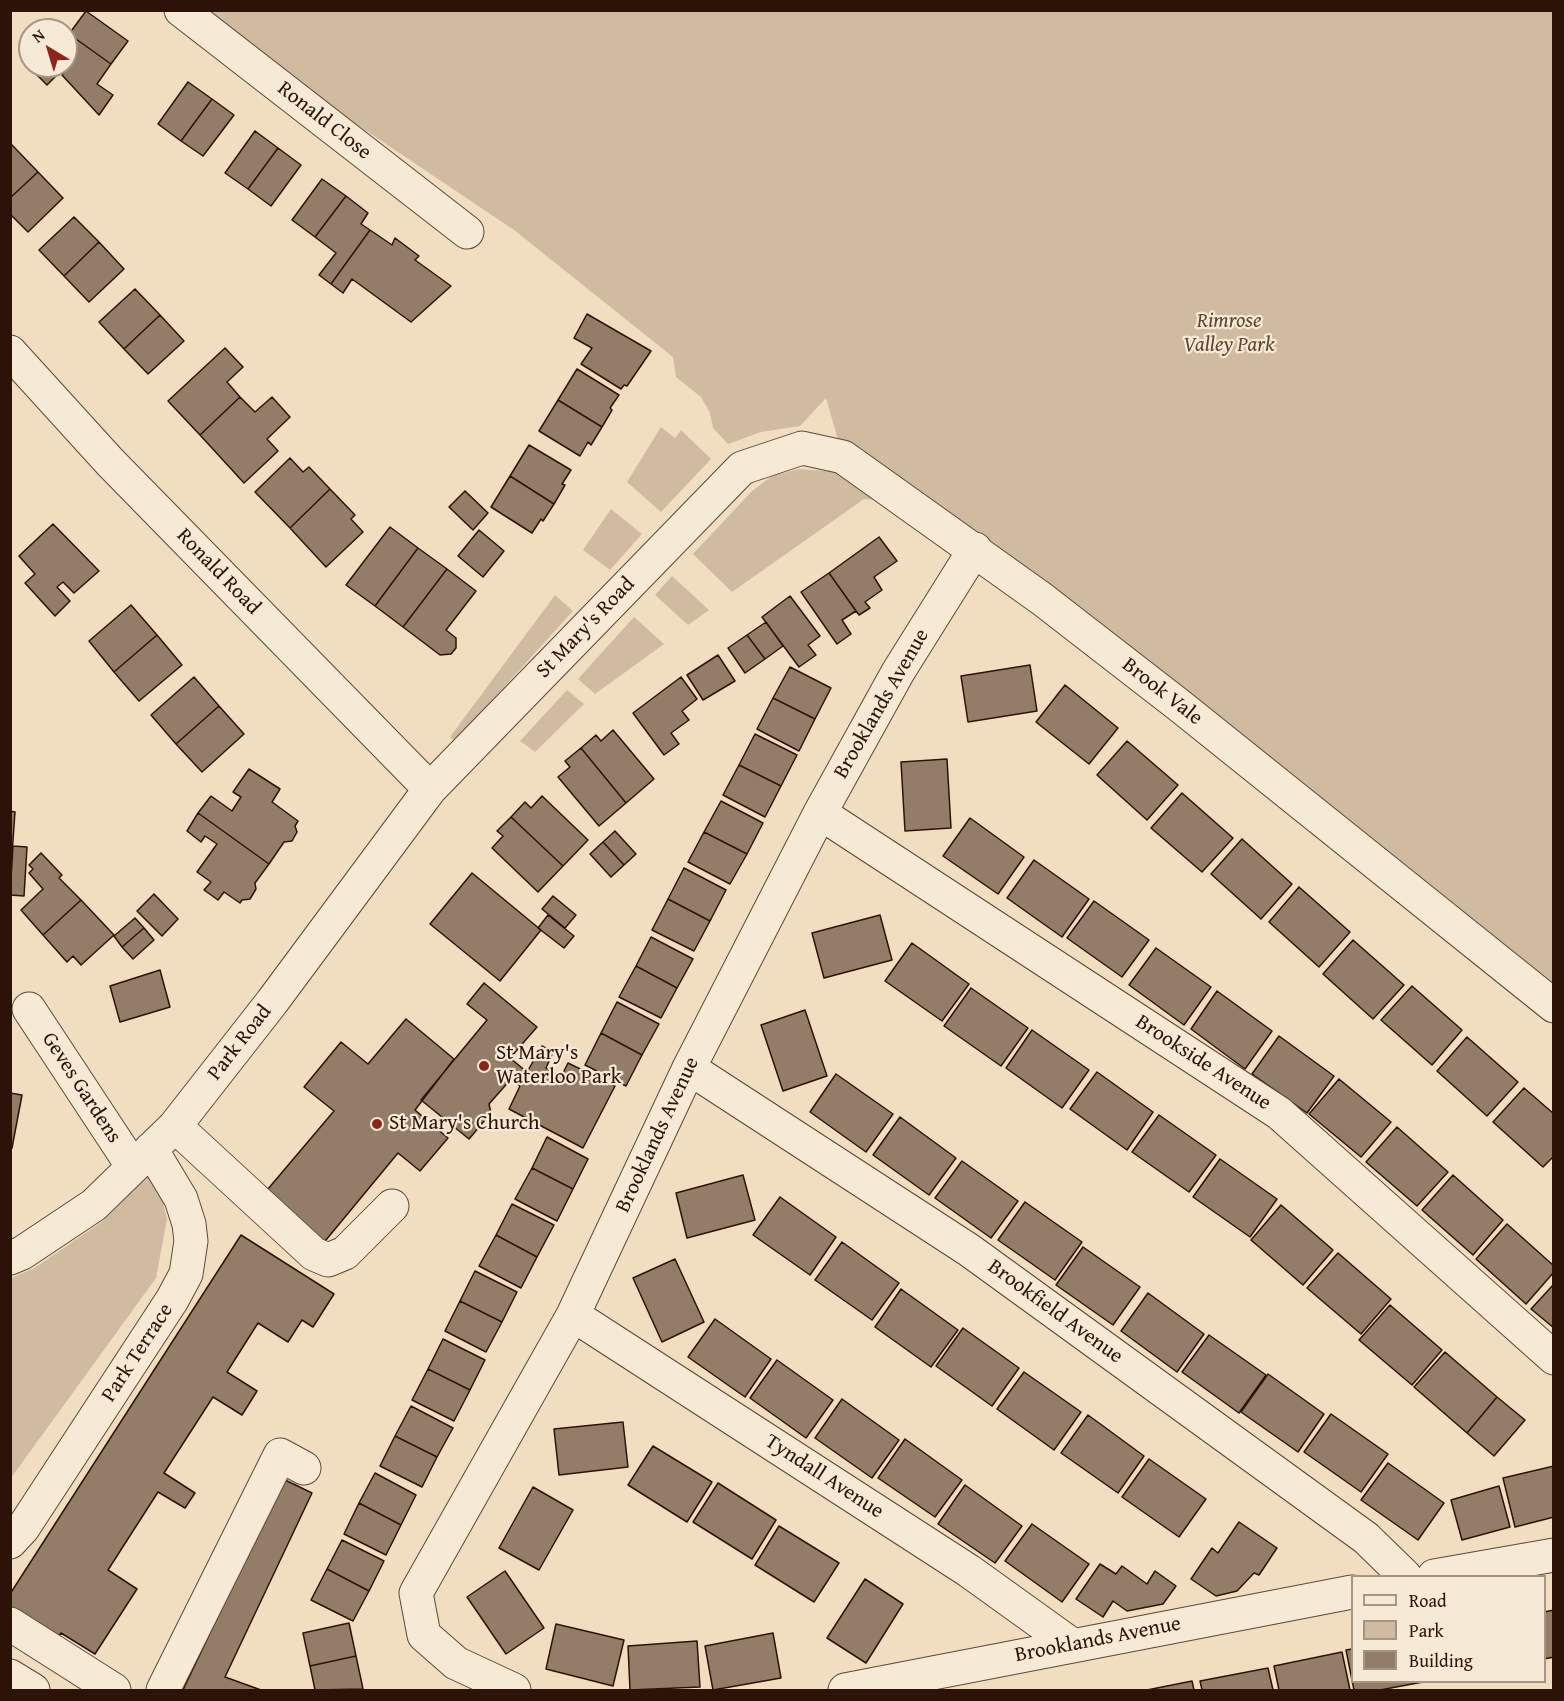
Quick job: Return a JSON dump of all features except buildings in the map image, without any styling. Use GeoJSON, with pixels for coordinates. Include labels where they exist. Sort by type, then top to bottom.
{"type":"FeatureCollection","features":[{"type":"Feature","properties":{"kind":"street","name":"Ronald Close"},"geometry":{"type":"LineString","coordinates":[[181,10],[467,232]]}},
{"type":"Feature","properties":{"kind":"street","name":"Ronald Road"},"geometry":{"type":"LineString","coordinates":[[10,352],[110,462],[430,789]]}},
{"type":"Feature","properties":{"kind":"street","name":"Brook Vale"},"geometry":{"type":"LineString","coordinates":[[742,468],[802,448],[843,458],[975,549],[1042,599],[1180,706],[1554,1006]]}},
{"type":"Feature","properties":{"kind":"street","name":"St Mary's Road"},"geometry":{"type":"LineString","coordinates":[[430,789],[742,468]]}},
{"type":"Feature","properties":{"kind":"street","name":"Brooklands Avenue"},"geometry":{"type":"LineString","coordinates":[[514,1690],[456,1663],[424,1635],[416,1593],[573,1315],[689,1068],[820,813],[898,672],[975,549]]}},
{"type":"Feature","properties":{"kind":"street","name":"Park Road"},"geometry":{"type":"LineString","coordinates":[[10,1258],[22,1253],[94,1205],[175,1126],[272,1002],[430,789]]}},
{"type":"Feature","properties":{"kind":"street","name":"Brookside Avenue"},"geometry":{"type":"LineString","coordinates":[[820,813],[1279,1113],[1554,1358]]}},
{"type":"Feature","properties":{"kind":"street","name":"Geves Gardens"},"geometry":{"type":"LineString","coordinates":[[29,1009],[142,1158]]}},
{"type":"Feature","properties":{"kind":"street","name":"Brookfield Avenue"},"geometry":{"type":"LineString","coordinates":[[689,1068],[969,1250],[1366,1538],[1404,1575]]}},
{"type":"Feature","properties":{"kind":"street"},"geometry":{"type":"LineString","coordinates":[[175,1126],[314,1254],[328,1260],[345,1252],[392,1206]]}},
{"type":"Feature","properties":{"kind":"street","name":"Park Terrace"},"geometry":{"type":"LineString","coordinates":[[10,1542],[23,1528],[172,1300],[186,1274],[191,1241],[189,1224],[181,1199],[142,1158]]}},
{"type":"Feature","properties":{"kind":"street","name":"Tyndall Avenue"},"geometry":{"type":"LineString","coordinates":[[573,1315],[969,1571],[1072,1645]]}},
{"type":"Feature","properties":{"kind":"street"},"geometry":{"type":"LineString","coordinates":[[163,1690],[280,1455],[304,1468]]}},
{"type":"Feature","properties":{"kind":"street"},"geometry":{"type":"LineString","coordinates":[[1440,1575],[1554,1555]]}},
{"type":"Feature","properties":{"kind":"street","name":"Brooklands Avenue"},"geometry":{"type":"LineString","coordinates":[[844,1690],[1351,1592]]}},
{"type":"Feature","properties":{"kind":"street"},"geometry":{"type":"LineString","coordinates":[[10,1624],[114,1690]]}},
{"type":"Feature","properties":{"kind":"street"},"geometry":{"type":"LineString","coordinates":[[10,1676],[33,1690]]}},
{"type":"Feature","properties":{"kind":"green space","name":"Rimrose Valley Park"},"geometry":{"type":"Polygon","coordinates":[[[188,11],[1553,11],[1553,1006],[843,457],[826,398],[800,426],[761,432],[728,444],[713,428],[710,413],[701,397],[676,377],[673,357],[514,230],[188,11]]]}},
{"type":"Feature","properties":{"kind":"green space"},"geometry":{"type":"Polygon","coordinates":[[[661,427],[675,438],[681,430],[711,459],[661,512],[627,482],[661,427]]]}},
{"type":"Feature","properties":{"kind":"green space"},"geometry":{"type":"Polygon","coordinates":[[[799,469],[829,471],[855,479],[885,500],[864,499],[732,592],[693,554],[752,491],[772,476],[799,469]]]}},
{"type":"Feature","properties":{"kind":"green space"},"geometry":{"type":"Polygon","coordinates":[[[611,509],[642,534],[610,570],[583,550],[611,509]]]}},
{"type":"Feature","properties":{"kind":"green space"},"geometry":{"type":"Polygon","coordinates":[[[672,576],[709,610],[688,625],[655,595],[672,576]]]}},
{"type":"Feature","properties":{"kind":"green space"},"geometry":{"type":"Polygon","coordinates":[[[555,595],[573,611],[455,741],[450,737],[555,595]]]}},
{"type":"Feature","properties":{"kind":"green space"},"geometry":{"type":"Polygon","coordinates":[[[634,617],[664,644],[595,694],[578,679],[634,617]]]}},
{"type":"Feature","properties":{"kind":"green space"},"geometry":{"type":"Polygon","coordinates":[[[567,690],[584,704],[535,752],[520,741],[567,690]]]}},
{"type":"Feature","properties":{"kind":"green space"},"geometry":{"type":"Polygon","coordinates":[[[155,1170],[167,1219],[156,1278],[11,1478],[11,1278],[33,1269],[103,1221],[155,1170]]]}},
{"type":"Feature","properties":{"kind":"place","name":"St Mary's Waterloo Park"},"geometry":{"type":"Point","coordinates":[484,1066]}},
{"type":"Feature","properties":{"kind":"place","name":"St Mary's Church"},"geometry":{"type":"Point","coordinates":[377,1124]}}]}
